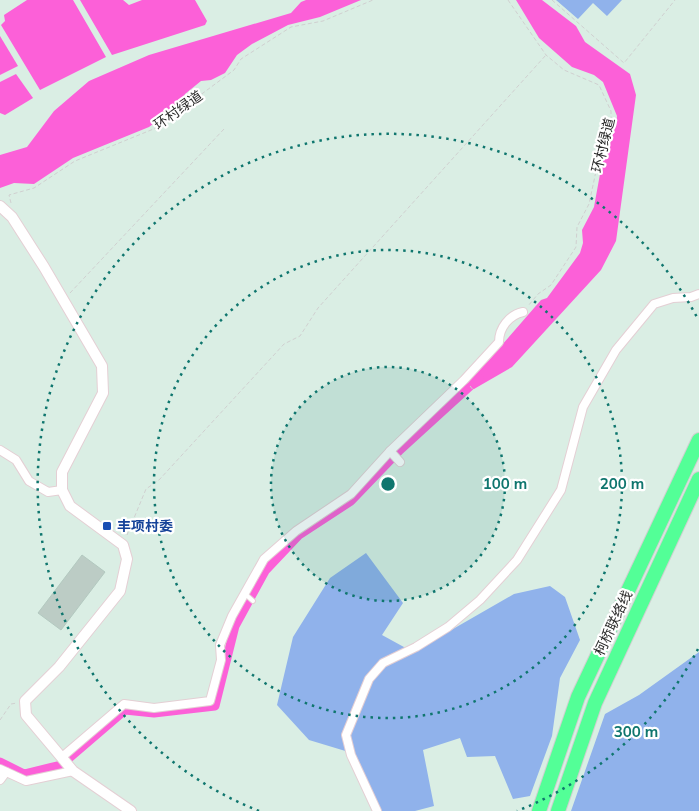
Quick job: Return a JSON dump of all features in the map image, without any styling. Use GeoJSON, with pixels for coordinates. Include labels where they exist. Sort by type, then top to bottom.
{"type":"FeatureCollection","features":[{"type":"Feature","properties":{"kind":"highway","name":"柯桥联络线"},"geometry":{"type":"LineString","coordinates":[[539,811],[578,697],[699,440]]}},
{"type":"Feature","properties":{"kind":"highway","name":"柯桥联络线"},"geometry":{"type":"LineString","coordinates":[[558,811],[595,703],[699,479]]}},
{"type":"Feature","properties":{"kind":"street"},"geometry":{"type":"LineString","coordinates":[[0,206],[12,217],[64,299],[102,366],[104,392],[62,472],[62,490],[70,506],[123,545],[127,560],[120,591],[59,667],[25,702],[26,715],[73,772],[130,811]]}},
{"type":"Feature","properties":{"kind":"street"},"geometry":{"type":"LineString","coordinates":[[377,811],[351,755],[346,735],[369,679],[383,663],[416,647],[448,627],[480,600],[517,560],[561,490],[583,407],[616,350],[654,304],[673,298],[691,298],[699,294]]}},
{"type":"Feature","properties":{"kind":"street"},"geometry":{"type":"LineString","coordinates":[[62,757],[124,704],[154,708],[210,701],[221,660],[220,645],[244,593],[264,559],[296,531],[351,494],[395,456],[499,342],[499,331],[514,314],[523,312]]}},
{"type":"Feature","properties":{"kind":"street"},"geometry":{"type":"LineString","coordinates":[[0,450],[16,460],[29,481],[48,492],[62,490]]}},
{"type":"Feature","properties":{"kind":"street"},"geometry":{"type":"LineString","coordinates":[[0,780],[3,771],[26,781],[73,772]]}},
{"type":"Feature","properties":{"kind":"lane"},"geometry":{"type":"LineString","coordinates":[[244,593],[253,601]]}},
{"type":"Feature","properties":{"kind":"path","name":"环村绿道"},"geometry":{"type":"LineString","coordinates":[[14,208],[9,201],[9,195],[34,188],[75,161],[156,128],[234,70],[241,60],[291,28],[323,21],[373,0]]}},
{"type":"Feature","properties":{"kind":"path","name":"环村绿道"},"geometry":{"type":"LineString","coordinates":[[508,0],[546,55],[564,70],[599,86],[611,111],[611,122],[604,134],[589,204],[577,226],[576,247],[551,285],[538,294],[523,312]]}},
{"type":"Feature","properties":{"kind":"path"},"geometry":{"type":"LineString","coordinates":[[552,0],[624,63],[675,0]]}},
{"type":"Feature","properties":{"kind":"path"},"geometry":{"type":"LineString","coordinates":[[123,545],[146,489],[159,480],[284,344],[300,336],[318,308],[546,55]]}},
{"type":"Feature","properties":{"kind":"path"},"geometry":{"type":"LineString","coordinates":[[64,299],[224,129]]}},
{"type":"Feature","properties":{"kind":"path"},"geometry":{"type":"LineString","coordinates":[[0,720],[10,704],[25,702]]}},
{"type":"Feature","properties":{"kind":"shaded area"},"geometry":{"type":"Polygon","coordinates":[[[27,0],[73,0],[106,57],[40,90],[1,25],[5,21],[4,15],[27,0]]]}},
{"type":"Feature","properties":{"kind":"shaded area"},"geometry":{"type":"Polygon","coordinates":[[[80,0],[123,0],[129,5],[142,0],[195,0],[207,21],[205,25],[112,55],[80,0]]]}},
{"type":"Feature","properties":{"kind":"shaded area"},"geometry":{"type":"Polygon","coordinates":[[[306,0],[361,0],[320,17],[288,25],[252,44],[237,55],[225,73],[211,80],[201,81],[185,94],[178,105],[149,127],[73,158],[34,184],[14,183],[0,188],[0,155],[27,147],[54,111],[89,81],[149,55],[291,13],[301,2],[306,0]]]}},
{"type":"Feature","properties":{"kind":"shaded area"},"geometry":{"type":"Polygon","coordinates":[[[516,0],[542,0],[576,26],[585,42],[630,74],[636,95],[616,241],[601,270],[512,367],[474,389],[467,381],[488,361],[541,300],[547,298],[580,253],[583,243],[582,230],[594,207],[606,141],[616,126],[617,116],[603,82],[594,75],[572,67],[539,38],[516,0]]]}},
{"type":"Feature","properties":{"kind":"shaded area"},"geometry":{"type":"Polygon","coordinates":[[[556,0],[622,0],[607,16],[593,3],[578,19],[556,0]]]}},
{"type":"Feature","properties":{"kind":"shaded area"},"geometry":{"type":"Polygon","coordinates":[[[0,36],[18,66],[0,75],[0,36]]]}},
{"type":"Feature","properties":{"kind":"shaded area"},"geometry":{"type":"Polygon","coordinates":[[[16,74],[33,98],[5,115],[0,113],[0,82],[16,74]]]}},
{"type":"Feature","properties":{"kind":"shaded area"},"geometry":{"type":"Polygon","coordinates":[[[366,553],[403,603],[382,635],[413,652],[514,594],[550,586],[565,597],[580,640],[560,678],[552,736],[530,796],[513,799],[495,756],[467,757],[460,738],[423,750],[434,806],[415,811],[381,811],[352,753],[309,740],[277,705],[293,637],[330,578],[366,553]]]}},
{"type":"Feature","properties":{"kind":"shaded area"},"geometry":{"type":"Polygon","coordinates":[[[699,652],[699,811],[571,811],[605,714],[639,695],[699,652]]]}},
{"type":"Feature","properties":{"kind":"building"},"geometry":{"type":"Polygon","coordinates":[[[82,555],[105,572],[61,630],[38,613],[82,555]]]}},
{"type":"Feature","properties":{"kind":"waterway"},"geometry":{"type":"LineString","coordinates":[[0,762],[24,774],[61,765],[125,710],[154,713],[215,706],[235,626],[265,571],[299,535],[351,501],[400,450],[479,378]]}},
{"type":"Feature","properties":{"kind":"place","name":"丰项村委"},"geometry":{"type":"Point","coordinates":[107,526]}}]}
